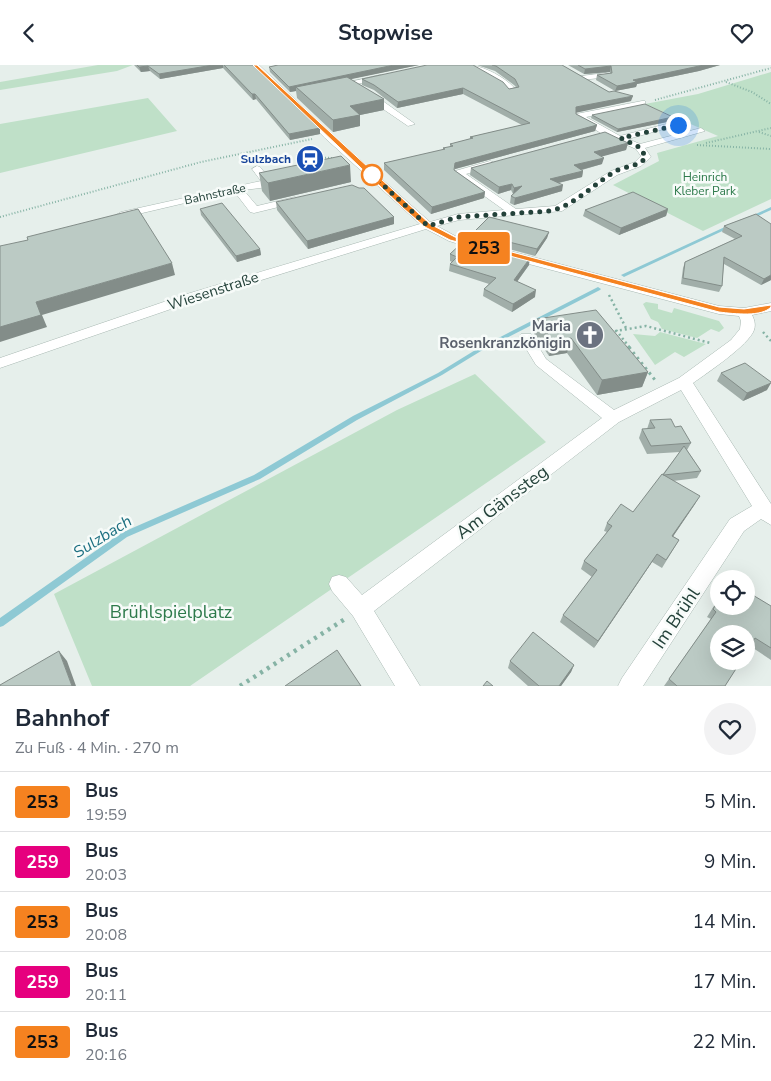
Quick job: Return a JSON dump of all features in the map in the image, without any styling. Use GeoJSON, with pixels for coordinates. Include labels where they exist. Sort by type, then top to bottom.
{"type":"FeatureCollection","features":[{"type":"Feature","properties":{"kind":"street"},"geometry":{"type":"LineString","coordinates":[[470,65],[507,84],[513,91]]}},
{"type":"Feature","properties":{"kind":"street"},"geometry":{"type":"LineString","coordinates":[[261,68],[292,95],[328,136],[428,226],[452,239],[719,310],[744,312],[771,307]]}},
{"type":"Feature","properties":{"kind":"street"},"geometry":{"type":"LineString","coordinates":[[323,89],[393,74]]}},
{"type":"Feature","properties":{"kind":"street"},"geometry":{"type":"LineString","coordinates":[[596,86],[578,77],[606,75]]}},
{"type":"Feature","properties":{"kind":"street"},"geometry":{"type":"LineString","coordinates":[[348,83],[370,94],[411,124]]}},
{"type":"Feature","properties":{"kind":"street"},"geometry":{"type":"LineString","coordinates":[[642,103],[579,116],[607,133],[639,147],[701,131]]}},
{"type":"Feature","properties":{"kind":"street"},"geometry":{"type":"LineString","coordinates":[[621,138],[678,125]]}},
{"type":"Feature","properties":{"kind":"street"},"geometry":{"type":"LineString","coordinates":[[588,138],[607,133]]}},
{"type":"Feature","properties":{"kind":"street","name":"Wiesenstraße"},"geometry":{"type":"LineString","coordinates":[[0,363],[192,297],[369,242],[458,217],[558,209],[614,173],[642,162],[646,157],[639,147]]}},
{"type":"Feature","properties":{"kind":"street"},"geometry":{"type":"LineString","coordinates":[[340,167],[358,162]]}},
{"type":"Feature","properties":{"kind":"street"},"geometry":{"type":"LineString","coordinates":[[496,163],[458,173],[515,213]]}},
{"type":"Feature","properties":{"kind":"street"},"geometry":{"type":"LineString","coordinates":[[257,169],[268,184]]}},
{"type":"Feature","properties":{"kind":"street","name":"Bahnstraße"},"geometry":{"type":"LineString","coordinates":[[110,218],[236,188],[268,184],[296,177]]}},
{"type":"Feature","properties":{"kind":"street"},"geometry":{"type":"LineString","coordinates":[[367,189],[383,185]]}},
{"type":"Feature","properties":{"kind":"street"},"geometry":{"type":"LineString","coordinates":[[242,195],[254,210],[309,197]]}},
{"type":"Feature","properties":{"kind":"street","name":"Am Gänssteg"},"geometry":{"type":"LineString","coordinates":[[360,609],[612,418],[684,382],[736,343],[747,330],[748,321],[744,312]]}},
{"type":"Feature","properties":{"kind":"street"},"geometry":{"type":"LineString","coordinates":[[526,337],[541,362],[612,418]]}},
{"type":"Feature","properties":{"kind":"street"},"geometry":{"type":"LineString","coordinates":[[684,382],[767,512]]}},
{"type":"Feature","properties":{"kind":"street","name":"Im Brühl"},"geometry":{"type":"LineString","coordinates":[[630,686],[737,525],[767,512]]}},
{"type":"Feature","properties":{"kind":"street"},"geometry":{"type":"LineString","coordinates":[[339,584],[360,609],[408,686]]}},
{"type":"Feature","properties":{"kind":"path"},"geometry":{"type":"LineString","coordinates":[[642,103],[771,68]]}},
{"type":"Feature","properties":{"kind":"path"},"geometry":{"type":"LineString","coordinates":[[725,82],[752,92],[771,104]]}},
{"type":"Feature","properties":{"kind":"path"},"geometry":{"type":"LineString","coordinates":[[693,146],[771,128]]}},
{"type":"Feature","properties":{"kind":"path"},"geometry":{"type":"LineString","coordinates":[[758,132],[771,136]]}},
{"type":"Feature","properties":{"kind":"path"},"geometry":{"type":"LineString","coordinates":[[0,217],[201,162],[328,136]]}},
{"type":"Feature","properties":{"kind":"path"},"geometry":{"type":"LineString","coordinates":[[698,145],[771,149]]}},
{"type":"Feature","properties":{"kind":"path"},"geometry":{"type":"LineString","coordinates":[[600,279],[626,328]]}},
{"type":"Feature","properties":{"kind":"path"},"geometry":{"type":"LineString","coordinates":[[608,332],[646,326],[710,343],[725,337],[736,343]]}},
{"type":"Feature","properties":{"kind":"path"},"geometry":{"type":"LineString","coordinates":[[616,330],[664,393]]}},
{"type":"Feature","properties":{"kind":"path"},"geometry":{"type":"LineString","coordinates":[[240,686],[360,609]]}},
{"type":"Feature","properties":{"kind":"green space"},"geometry":{"type":"Polygon","coordinates":[[[98,65],[133,65],[117,71],[0,90],[0,82],[98,65]]]}},
{"type":"Feature","properties":{"kind":"green space","name":"Heinrich Kleber Park"},"geometry":{"type":"Polygon","coordinates":[[[771,72],[771,199],[703,231],[613,185],[659,161],[657,153],[718,136],[645,104],[698,94],[771,72]]]}},
{"type":"Feature","properties":{"kind":"green space"},"geometry":{"type":"Polygon","coordinates":[[[148,98],[177,131],[0,173],[0,124],[148,98]]]}},
{"type":"Feature","properties":{"kind":"green space"},"geometry":{"type":"Polygon","coordinates":[[[646,302],[658,304],[658,309],[672,313],[674,308],[719,321],[724,328],[719,332],[711,329],[697,338],[662,329],[658,322],[651,319],[643,304],[646,302]]]}},
{"type":"Feature","properties":{"kind":"green space"},"geometry":{"type":"Polygon","coordinates":[[[660,332],[706,344],[684,357],[675,352],[655,365],[633,334],[655,336],[660,332]]]}},
{"type":"Feature","properties":{"kind":"green space","name":"Brühlspielplatz"},"geometry":{"type":"Polygon","coordinates":[[[475,374],[546,442],[190,686],[92,686],[54,594],[397,410],[475,374]]]}},
{"type":"Feature","properties":{"kind":"building"},"geometry":{"type":"Polygon","coordinates":[[[137,65],[213,65],[159,74],[148,66],[139,67],[137,65]]]}},
{"type":"Feature","properties":{"kind":"building"},"geometry":{"type":"Polygon","coordinates":[[[224,65],[254,65],[320,128],[289,134],[255,94],[252,94],[224,65]]]}},
{"type":"Feature","properties":{"kind":"building"},"geometry":{"type":"Polygon","coordinates":[[[278,65],[394,65],[289,87],[269,67],[278,65]]]}},
{"type":"Feature","properties":{"kind":"building"},"geometry":{"type":"Polygon","coordinates":[[[427,65],[473,65],[503,82],[509,89],[519,87],[515,79],[492,65],[562,65],[609,92],[614,91],[633,96],[576,107],[576,114],[597,125],[455,163],[454,170],[485,192],[432,207],[384,163],[445,149],[443,148],[453,146],[450,144],[473,138],[470,137],[530,123],[463,88],[398,102],[362,79],[427,65]]]}},
{"type":"Feature","properties":{"kind":"building"},"geometry":{"type":"Polygon","coordinates":[[[578,65],[704,65],[633,80],[637,82],[617,86],[597,75],[612,73],[611,66],[585,69],[578,65]]]}},
{"type":"Feature","properties":{"kind":"building"},"geometry":{"type":"Polygon","coordinates":[[[347,77],[384,99],[350,106],[360,115],[333,120],[296,87],[347,77]]]}},
{"type":"Feature","properties":{"kind":"building"},"geometry":{"type":"Polygon","coordinates":[[[645,104],[673,117],[618,129],[592,115],[645,104]]]}},
{"type":"Feature","properties":{"kind":"building"},"geometry":{"type":"Polygon","coordinates":[[[605,132],[628,143],[594,152],[604,158],[574,165],[583,171],[550,179],[563,185],[515,198],[511,196],[522,186],[514,188],[512,184],[499,187],[471,168],[605,132]]]}},
{"type":"Feature","properties":{"kind":"building"},"geometry":{"type":"Polygon","coordinates":[[[341,156],[350,165],[268,183],[259,173],[341,156]]]}},
{"type":"Feature","properties":{"kind":"building"},"geometry":{"type":"Polygon","coordinates":[[[352,185],[364,188],[394,217],[307,241],[276,202],[352,185]]]}},
{"type":"Feature","properties":{"kind":"building"},"geometry":{"type":"Polygon","coordinates":[[[633,192],[668,209],[621,228],[585,210],[633,192]]]}},
{"type":"Feature","properties":{"kind":"building"},"geometry":{"type":"Polygon","coordinates":[[[222,203],[260,249],[236,256],[200,209],[222,203]]]}},
{"type":"Feature","properties":{"kind":"building"},"geometry":{"type":"Polygon","coordinates":[[[138,209],[172,263],[36,302],[41,315],[0,327],[0,246],[28,240],[27,237],[138,209]]]}},
{"type":"Feature","properties":{"kind":"building"},"geometry":{"type":"Polygon","coordinates":[[[756,214],[771,224],[771,275],[764,279],[724,257],[722,286],[683,278],[685,262],[742,236],[724,226],[756,214]]]}},
{"type":"Feature","properties":{"kind":"building"},"geometry":{"type":"Polygon","coordinates":[[[489,217],[549,232],[537,249],[473,233],[489,217]]]}},
{"type":"Feature","properties":{"kind":"building"},"geometry":{"type":"Polygon","coordinates":[[[465,240],[530,258],[514,280],[536,290],[513,304],[484,289],[496,278],[450,264],[457,257],[450,254],[465,240]]]}},
{"type":"Feature","properties":{"kind":"building"},"geometry":{"type":"Polygon","coordinates":[[[596,310],[648,372],[602,380],[571,338],[553,341],[537,319],[596,310]]]}},
{"type":"Feature","properties":{"kind":"building"},"geometry":{"type":"Polygon","coordinates":[[[745,363],[771,383],[747,393],[721,373],[745,363]]]}},
{"type":"Feature","properties":{"kind":"building"},"geometry":{"type":"Polygon","coordinates":[[[671,419],[675,427],[681,426],[691,443],[651,446],[642,429],[655,428],[650,420],[671,419]]]}},
{"type":"Feature","properties":{"kind":"building"},"geometry":{"type":"Polygon","coordinates":[[[684,446],[701,471],[663,475],[684,446]]]}},
{"type":"Feature","properties":{"kind":"building"},"geometry":{"type":"Polygon","coordinates":[[[662,474],[700,496],[672,536],[679,540],[666,560],[657,554],[598,641],[563,615],[597,570],[584,561],[612,526],[607,523],[621,504],[633,512],[662,474]]]}},
{"type":"Feature","properties":{"kind":"building"},"geometry":{"type":"Polygon","coordinates":[[[755,596],[771,606],[771,648],[755,638],[755,625],[710,625],[710,670],[735,670],[725,686],[677,686],[669,679],[714,615],[755,615],[755,596]]]}},
{"type":"Feature","properties":{"kind":"building"},"geometry":{"type":"Polygon","coordinates":[[[533,632],[574,665],[559,686],[539,686],[510,661],[533,632]]]}},
{"type":"Feature","properties":{"kind":"building"},"geometry":{"type":"Polygon","coordinates":[[[337,650],[361,686],[285,686],[337,650]]]}},
{"type":"Feature","properties":{"kind":"building"},"geometry":{"type":"Polygon","coordinates":[[[59,651],[72,686],[0,686],[0,685],[59,651]]]}},
{"type":"Feature","properties":{"kind":"building"},"geometry":{"type":"Polygon","coordinates":[[[487,681],[493,686],[483,686],[487,681]]]}},
{"type":"Feature","properties":{"kind":"waterway","name":"Sulzbach"},"geometry":{"type":"LineString","coordinates":[[749,218],[771,208]]}},
{"type":"Feature","properties":{"kind":"waterway","name":"Sulzbach"},"geometry":{"type":"LineString","coordinates":[[624,275],[729,227]]}},
{"type":"Feature","properties":{"kind":"waterway","name":"Sulzbach"},"geometry":{"type":"LineString","coordinates":[[0,623],[124,535],[257,477],[355,418],[440,374],[479,350],[598,289]]}},
{"type":"Feature","properties":{"kind":"bus line","name":"253"},"geometry":{"type":"LineString","coordinates":[[255,65],[287,94],[328,136],[406,207],[428,226],[452,239],[719,310],[744,312],[771,307]]}},
{"type":"Feature","properties":{"kind":"place","name":"Sulzbach"},"geometry":{"type":"Point","coordinates":[310,159]}},
{"type":"Feature","properties":{"kind":"place","name":"Maria Rosenkranzkönigin"},"geometry":{"type":"Point","coordinates":[590,335]}},
{"type":"Feature","properties":{"kind":"route"},"geometry":{"type":"LineString","coordinates":[[372,175],[428,226],[458,217],[550,211],[558,209],[619,170],[642,162],[646,157],[643,150],[621,138],[678,125]]}}]}
